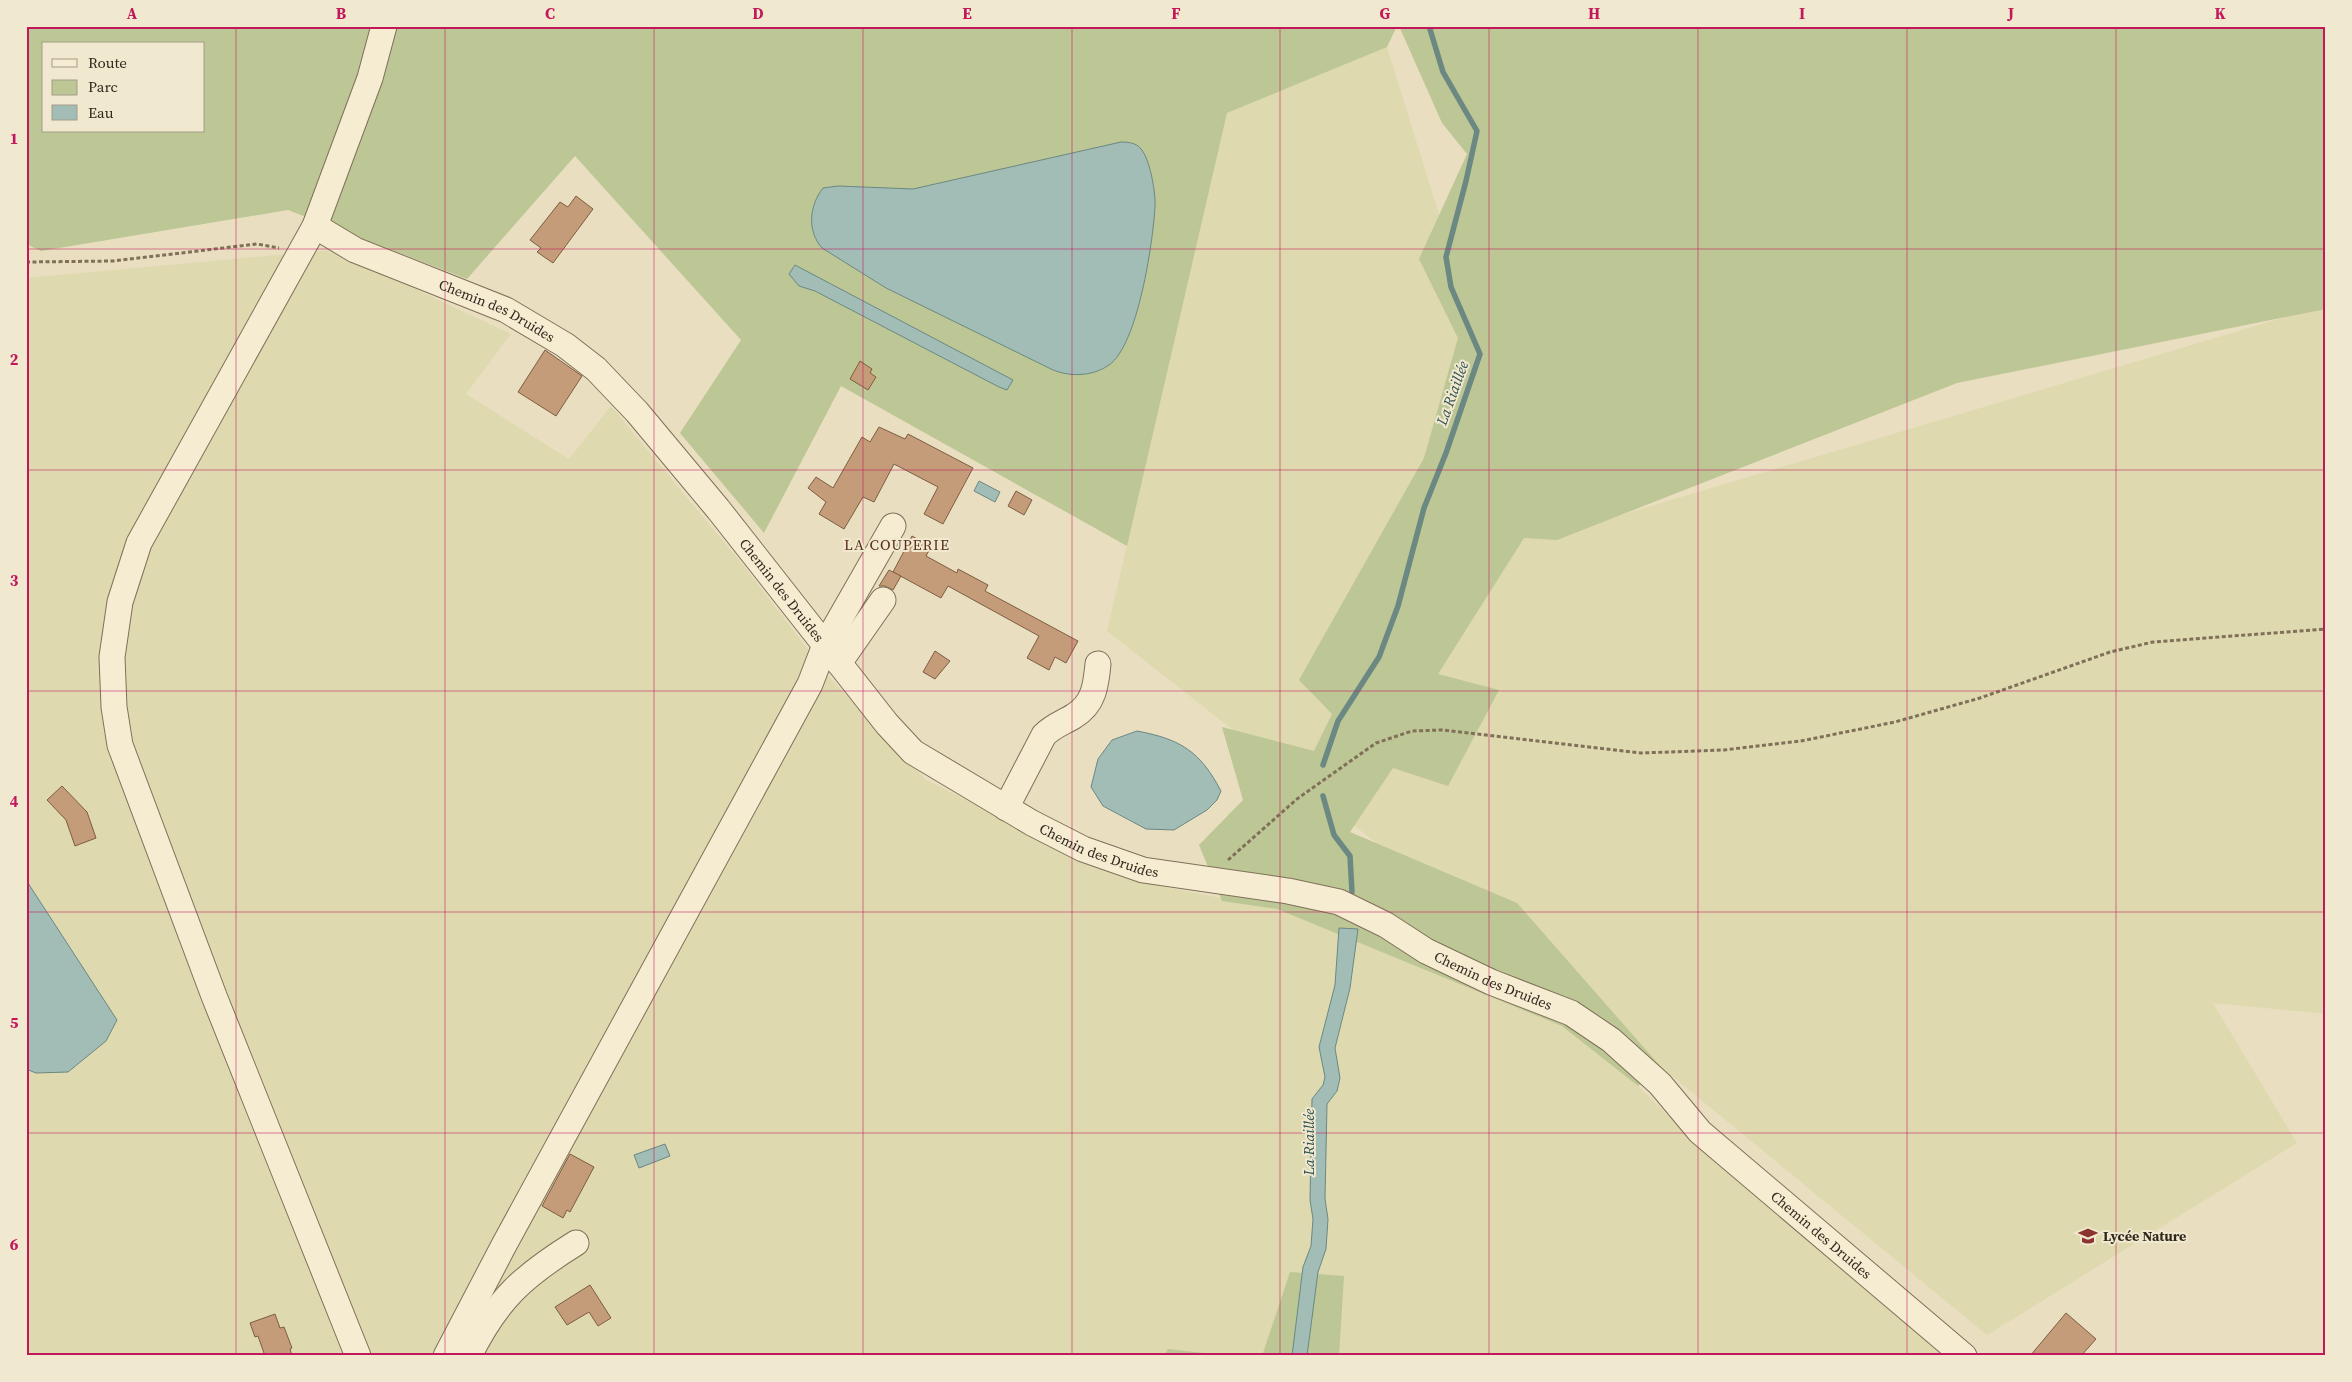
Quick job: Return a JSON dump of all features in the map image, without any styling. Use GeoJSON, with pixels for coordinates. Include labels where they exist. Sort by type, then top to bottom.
{"type":"FeatureCollection","features":[{"type":"Feature","properties":{"kind":"street"},"geometry":{"type":"LineString","coordinates":[[358,1356],[214,996],[120,745],[114,707],[112,667],[120,602],[139,543],[315,226],[370,78],[384,26]]}},
{"type":"Feature","properties":{"kind":"street","name":"Chemin des Druides"},"geometry":{"type":"LineString","coordinates":[[315,226],[355,250],[506,310],[565,345],[596,370],[637,412],[718,509],[887,724],[913,752],[1006,808],[1083,849],[1143,870],[1288,891],[1339,902],[1386,925],[1426,951],[1491,982],[1571,1012],[1611,1040],[1660,1084],[1700,1132],[1964,1356]]}},
{"type":"Feature","properties":{"kind":"street"},"geometry":{"type":"LineString","coordinates":[[832,654],[893,526]]}},
{"type":"Feature","properties":{"kind":"street"},"geometry":{"type":"LineString","coordinates":[[446,1356],[504,1244],[810,684],[832,654],[883,600]]}},
{"type":"Feature","properties":{"kind":"street"},"geometry":{"type":"LineString","coordinates":[[1006,808],[1044,735],[1053,726],[1075,716],[1086,707],[1096,690],[1098,664]]}},
{"type":"Feature","properties":{"kind":"street"},"geometry":{"type":"LineString","coordinates":[[469,1356],[484,1326],[514,1286],[576,1243]]}},
{"type":"Feature","properties":{"kind":"path"},"geometry":{"type":"LineString","coordinates":[[26,262],[112,261],[257,244],[302,252]]}},
{"type":"Feature","properties":{"kind":"path"},"geometry":{"type":"LineString","coordinates":[[1205,880],[1297,798],[1376,743],[1412,731],[1442,730],[1641,753],[1724,750],[1801,741],[1895,722],[1980,698],[2110,652],[2153,642],[2326,629]]}},
{"type":"Feature","properties":{"kind":"shaded area"},"geometry":{"type":"Polygon","coordinates":[[[1387,47],[1540,539],[2326,305],[2326,1014],[2213,1003],[2297,1143],[1987,1335],[1661,1067],[1107,631],[1227,113],[1387,47]]]}},
{"type":"Feature","properties":{"kind":"shaded area"},"geometry":{"type":"Polygon","coordinates":[[[332,250],[511,334],[466,394],[569,459],[611,406],[743,565],[830,678],[926,780],[1129,880],[1277,909],[1563,1026],[1638,1086],[1688,1135],[1950,1356],[26,1356],[26,278],[332,250]]]}},
{"type":"Feature","properties":{"kind":"green space"},"geometry":{"type":"Polygon","coordinates":[[[26,26],[1397,26],[1387,47],[1227,113],[1127,546],[841,386],[764,533],[680,433],[741,340],[575,156],[467,279],[288,210],[41,251],[26,244],[26,26]]]}},
{"type":"Feature","properties":{"kind":"green space"},"geometry":{"type":"Polygon","coordinates":[[[1399,26],[2326,26],[2326,309],[1957,383],[1557,540],[1524,538],[1438,674],[1499,690],[1448,786],[1393,768],[1350,832],[1517,903],[1661,1067],[1638,1086],[1562,1026],[1277,909],[1222,901],[1199,845],[1243,800],[1222,727],[1314,751],[1332,714],[1299,680],[1424,458],[1458,338],[1419,259],[1467,154],[1442,123],[1399,26]]]}},
{"type":"Feature","properties":{"kind":"green space"},"geometry":{"type":"Polygon","coordinates":[[[1290,1272],[1344,1276],[1339,1356],[1262,1356],[1290,1272]]]}},
{"type":"Feature","properties":{"kind":"green space"},"geometry":{"type":"Polygon","coordinates":[[[1168,1349],[1230,1356],[1164,1356],[1168,1349]]]}},
{"type":"Feature","properties":{"kind":"water"},"geometry":{"type":"Polygon","coordinates":[[[1121,142],[1137,145],[1147,160],[1154,194],[1154,223],[1142,292],[1128,337],[1119,354],[1109,365],[1095,372],[1072,374],[1058,372],[886,288],[822,248],[814,234],[812,226],[813,210],[818,195],[823,188],[838,186],[913,189],[1121,142]]]}},
{"type":"Feature","properties":{"kind":"water"},"geometry":{"type":"Polygon","coordinates":[[[795,265],[1013,380],[1007,390],[999,387],[815,291],[799,286],[789,274],[795,265]]]}},
{"type":"Feature","properties":{"kind":"water"},"geometry":{"type":"Polygon","coordinates":[[[979,481],[1000,492],[995,502],[974,491],[979,481]]]}},
{"type":"Feature","properties":{"kind":"water"},"geometry":{"type":"Polygon","coordinates":[[[1137,731],[1165,738],[1187,749],[1205,766],[1221,791],[1217,800],[1207,810],[1174,830],[1146,829],[1103,806],[1091,787],[1098,759],[1112,740],[1137,731]]]}},
{"type":"Feature","properties":{"kind":"water"},"geometry":{"type":"Polygon","coordinates":[[[26,880],[117,1020],[106,1041],[68,1072],[36,1073],[26,1069],[26,880]]]}},
{"type":"Feature","properties":{"kind":"water"},"geometry":{"type":"Polygon","coordinates":[[[1339,928],[1358,929],[1350,988],[1335,1048],[1340,1078],[1337,1091],[1327,1104],[1325,1199],[1328,1219],[1326,1249],[1318,1272],[1307,1356],[1292,1356],[1303,1267],[1311,1246],[1313,1219],[1310,1200],[1312,1099],[1323,1085],[1325,1077],[1319,1047],[1335,985],[1339,928]]]}},
{"type":"Feature","properties":{"kind":"water"},"geometry":{"type":"Polygon","coordinates":[[[665,1144],[670,1156],[639,1168],[634,1155],[665,1144]]]}},
{"type":"Feature","properties":{"kind":"building"},"geometry":{"type":"Polygon","coordinates":[[[576,196],[593,209],[553,263],[537,252],[541,248],[530,240],[560,202],[568,207],[576,196]]]}},
{"type":"Feature","properties":{"kind":"building"},"geometry":{"type":"Polygon","coordinates":[[[545,350],[582,376],[556,416],[518,392],[545,350]]]}},
{"type":"Feature","properties":{"kind":"building"},"geometry":{"type":"Polygon","coordinates":[[[860,361],[872,369],[870,373],[876,377],[868,390],[850,379],[860,361]]]}},
{"type":"Feature","properties":{"kind":"building"},"geometry":{"type":"Polygon","coordinates":[[[879,427],[905,439],[908,434],[973,468],[943,524],[924,514],[938,487],[894,464],[874,502],[863,497],[844,529],[819,514],[826,502],[808,488],[816,477],[833,488],[862,437],[870,442],[879,427]]]}},
{"type":"Feature","properties":{"kind":"building"},"geometry":{"type":"Polygon","coordinates":[[[1016,491],[1032,500],[1024,515],[1008,506],[1016,491]]]}},
{"type":"Feature","properties":{"kind":"building"},"geometry":{"type":"Polygon","coordinates":[[[912,536],[931,547],[926,556],[957,573],[958,569],[988,585],[985,591],[1078,641],[1066,663],[1055,657],[1049,670],[1027,658],[1039,636],[948,586],[941,598],[893,572],[912,536]]]}},
{"type":"Feature","properties":{"kind":"building"},"geometry":{"type":"Polygon","coordinates":[[[889,570],[901,576],[893,590],[885,586],[879,586],[889,570]]]}},
{"type":"Feature","properties":{"kind":"building"},"geometry":{"type":"Polygon","coordinates":[[[935,651],[950,661],[935,679],[923,672],[935,651]]]}},
{"type":"Feature","properties":{"kind":"building"},"geometry":{"type":"Polygon","coordinates":[[[62,786],[87,812],[96,838],[75,846],[66,820],[47,800],[62,786]]]}},
{"type":"Feature","properties":{"kind":"building"},"geometry":{"type":"Polygon","coordinates":[[[570,1154],[594,1167],[570,1212],[567,1210],[563,1218],[542,1206],[570,1154]]]}},
{"type":"Feature","properties":{"kind":"building"},"geometry":{"type":"Polygon","coordinates":[[[590,1285],[611,1318],[598,1326],[589,1312],[567,1325],[555,1307],[590,1285]]]}},
{"type":"Feature","properties":{"kind":"building"},"geometry":{"type":"Polygon","coordinates":[[[2066,1313],[2096,1339],[2081,1356],[2030,1356],[2066,1313]]]}},
{"type":"Feature","properties":{"kind":"building"},"geometry":{"type":"Polygon","coordinates":[[[275,1314],[280,1328],[284,1327],[292,1348],[290,1349],[292,1356],[265,1356],[258,1336],[255,1337],[250,1323],[275,1314]]]}},
{"type":"Feature","properties":{"kind":"waterway","name":"La Riaillée"},"geometry":{"type":"LineString","coordinates":[[1323,765],[1338,721],[1379,657],[1398,606],[1424,508],[1446,453],[1480,354],[1451,287],[1446,257],[1477,131],[1443,72],[1429,26]]}},
{"type":"Feature","properties":{"kind":"waterway","name":"La Riaillée"},"geometry":{"type":"LineString","coordinates":[[1323,796],[1334,835],[1350,856],[1352,892]]}},
{"type":"Feature","properties":{"kind":"place","name":"Lycée Nature"},"geometry":{"type":"Point","coordinates":[2088,1236]}},
{"type":"Feature","properties":{"kind":"district","name":"LA COUPERIE"},"geometry":{"type":"Point","coordinates":[897,544]}}]}
